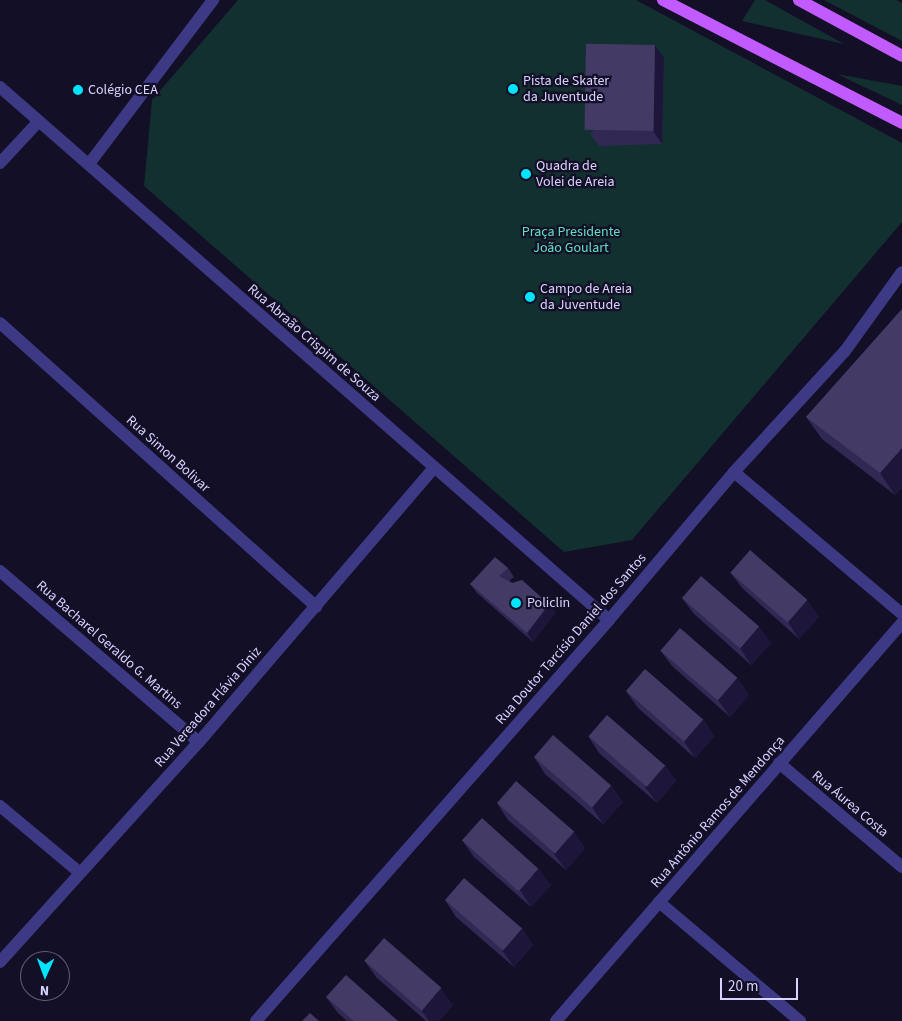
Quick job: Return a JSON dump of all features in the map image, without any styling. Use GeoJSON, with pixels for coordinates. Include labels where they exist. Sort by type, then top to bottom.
{"type":"FeatureCollection","features":[{"type":"Feature","properties":{"kind":"main road"},"geometry":{"type":"LineString","coordinates":[[663,0],[902,123]]}},
{"type":"Feature","properties":{"kind":"main road"},"geometry":{"type":"LineString","coordinates":[[799,0],[902,56]]}},
{"type":"Feature","properties":{"kind":"street"},"geometry":{"type":"LineString","coordinates":[[89,164],[213,0]]}},
{"type":"Feature","properties":{"kind":"street","name":"Rua Abraão Crispim de Souza"},"geometry":{"type":"LineString","coordinates":[[0,86],[609,620]]}},
{"type":"Feature","properties":{"kind":"street"},"geometry":{"type":"LineString","coordinates":[[0,163],[39,121]]}},
{"type":"Feature","properties":{"kind":"street","name":"Rua Doutor Tarcísio Daniel dos Santos"},"geometry":{"type":"LineString","coordinates":[[256,1021],[609,620],[734,472],[845,351],[902,272]]}},
{"type":"Feature","properties":{"kind":"street","name":"Rua Simon Bolivar"},"geometry":{"type":"LineString","coordinates":[[0,323],[316,608]]}},
{"type":"Feature","properties":{"kind":"street","name":"Rua Vereadora Flávia Diniz"},"geometry":{"type":"LineString","coordinates":[[0,962],[199,742],[316,608],[434,468]]}},
{"type":"Feature","properties":{"kind":"street"},"geometry":{"type":"LineString","coordinates":[[734,472],[902,614]]}},
{"type":"Feature","properties":{"kind":"street","name":"Rua Bacharel Geraldo G. Martins"},"geometry":{"type":"LineString","coordinates":[[0,571],[199,742]]}},
{"type":"Feature","properties":{"kind":"street","name":"Rua Antônio Ramos de Mendonça"},"geometry":{"type":"LineString","coordinates":[[556,1021],[902,623]]}},
{"type":"Feature","properties":{"kind":"street","name":"Rua Áurea Costa"},"geometry":{"type":"LineString","coordinates":[[779,763],[902,868]]}},
{"type":"Feature","properties":{"kind":"street"},"geometry":{"type":"LineString","coordinates":[[0,806],[80,873]]}},
{"type":"Feature","properties":{"kind":"street"},"geometry":{"type":"LineString","coordinates":[[659,902],[800,1021]]}},
{"type":"Feature","properties":{"kind":"green space","name":"Praça Presidente João Goulart"},"geometry":{"type":"Polygon","coordinates":[[[238,0],[636,0],[902,143],[902,222],[632,540],[564,552],[144,186],[152,100],[238,0]]]}},
{"type":"Feature","properties":{"kind":"green space"},"geometry":{"type":"Polygon","coordinates":[[[755,0],[765,0],[844,44],[742,21],[755,0]]]}},
{"type":"Feature","properties":{"kind":"green space"},"geometry":{"type":"Polygon","coordinates":[[[824,0],[896,0],[902,3],[902,41],[824,0]]]}},
{"type":"Feature","properties":{"kind":"green space"},"geometry":{"type":"Polygon","coordinates":[[[837,74],[902,86],[902,105],[837,74]]]}},
{"type":"Feature","properties":{"kind":"building"},"geometry":{"type":"Polygon","coordinates":[[[586,44],[655,45],[653,131],[585,130],[586,44]]]}},
{"type":"Feature","properties":{"kind":"building"},"geometry":{"type":"Polygon","coordinates":[[[902,309],[902,448],[880,473],[806,417],[902,309]]]}},
{"type":"Feature","properties":{"kind":"building"},"geometry":{"type":"Polygon","coordinates":[[[750,550],[807,600],[788,623],[730,573],[750,550]]]}},
{"type":"Feature","properties":{"kind":"building","name":"Policlin"},"geometry":{"type":"Polygon","coordinates":[[[495,557],[508,568],[499,576],[512,583],[522,580],[549,604],[527,633],[470,584],[495,557]]]}},
{"type":"Feature","properties":{"kind":"building"},"geometry":{"type":"Polygon","coordinates":[[[701,576],[759,627],[740,648],[682,598],[701,576]]]}},
{"type":"Feature","properties":{"kind":"building"},"geometry":{"type":"Polygon","coordinates":[[[680,628],[737,678],[718,701],[660,651],[680,628]]]}},
{"type":"Feature","properties":{"kind":"building"},"geometry":{"type":"Polygon","coordinates":[[[645,669],[703,720],[684,741],[626,691],[645,669]]]}},
{"type":"Feature","properties":{"kind":"building"},"geometry":{"type":"Polygon","coordinates":[[[607,715],[665,766],[647,787],[589,736],[607,715]]]}},
{"type":"Feature","properties":{"kind":"building"},"geometry":{"type":"Polygon","coordinates":[[[553,735],[611,786],[592,807],[534,757],[553,735]]]}},
{"type":"Feature","properties":{"kind":"building"},"geometry":{"type":"Polygon","coordinates":[[[516,781],[574,832],[555,853],[497,803],[516,781]]]}},
{"type":"Feature","properties":{"kind":"building"},"geometry":{"type":"Polygon","coordinates":[[[482,818],[538,869],[518,891],[462,840],[482,818]]]}},
{"type":"Feature","properties":{"kind":"building"},"geometry":{"type":"Polygon","coordinates":[[[464,878],[522,929],[503,950],[445,900],[464,878]]]}},
{"type":"Feature","properties":{"kind":"building"},"geometry":{"type":"Polygon","coordinates":[[[384,938],[441,988],[422,1011],[364,961],[384,938]]]}},
{"type":"Feature","properties":{"kind":"building"},"geometry":{"type":"Polygon","coordinates":[[[346,975],[398,1021],[354,1021],[326,997],[346,975]]]}},
{"type":"Feature","properties":{"kind":"building"},"geometry":{"type":"Polygon","coordinates":[[[310,1013],[319,1021],[302,1021],[310,1013]]]}},
{"type":"Feature","properties":{"kind":"place","name":"Pista de Skater da Juventude"},"geometry":{"type":"Point","coordinates":[513,89]}},
{"type":"Feature","properties":{"kind":"place","name":"Colégio CEA"},"geometry":{"type":"Point","coordinates":[78,90]}},
{"type":"Feature","properties":{"kind":"place","name":"Quadra de Volei de Areia"},"geometry":{"type":"Point","coordinates":[526,174]}},
{"type":"Feature","properties":{"kind":"place","name":"Campo de Areia da Juventude"},"geometry":{"type":"Point","coordinates":[530,297]}},
{"type":"Feature","properties":{"kind":"place","name":"Policlin"},"geometry":{"type":"Point","coordinates":[516,603]}}]}
